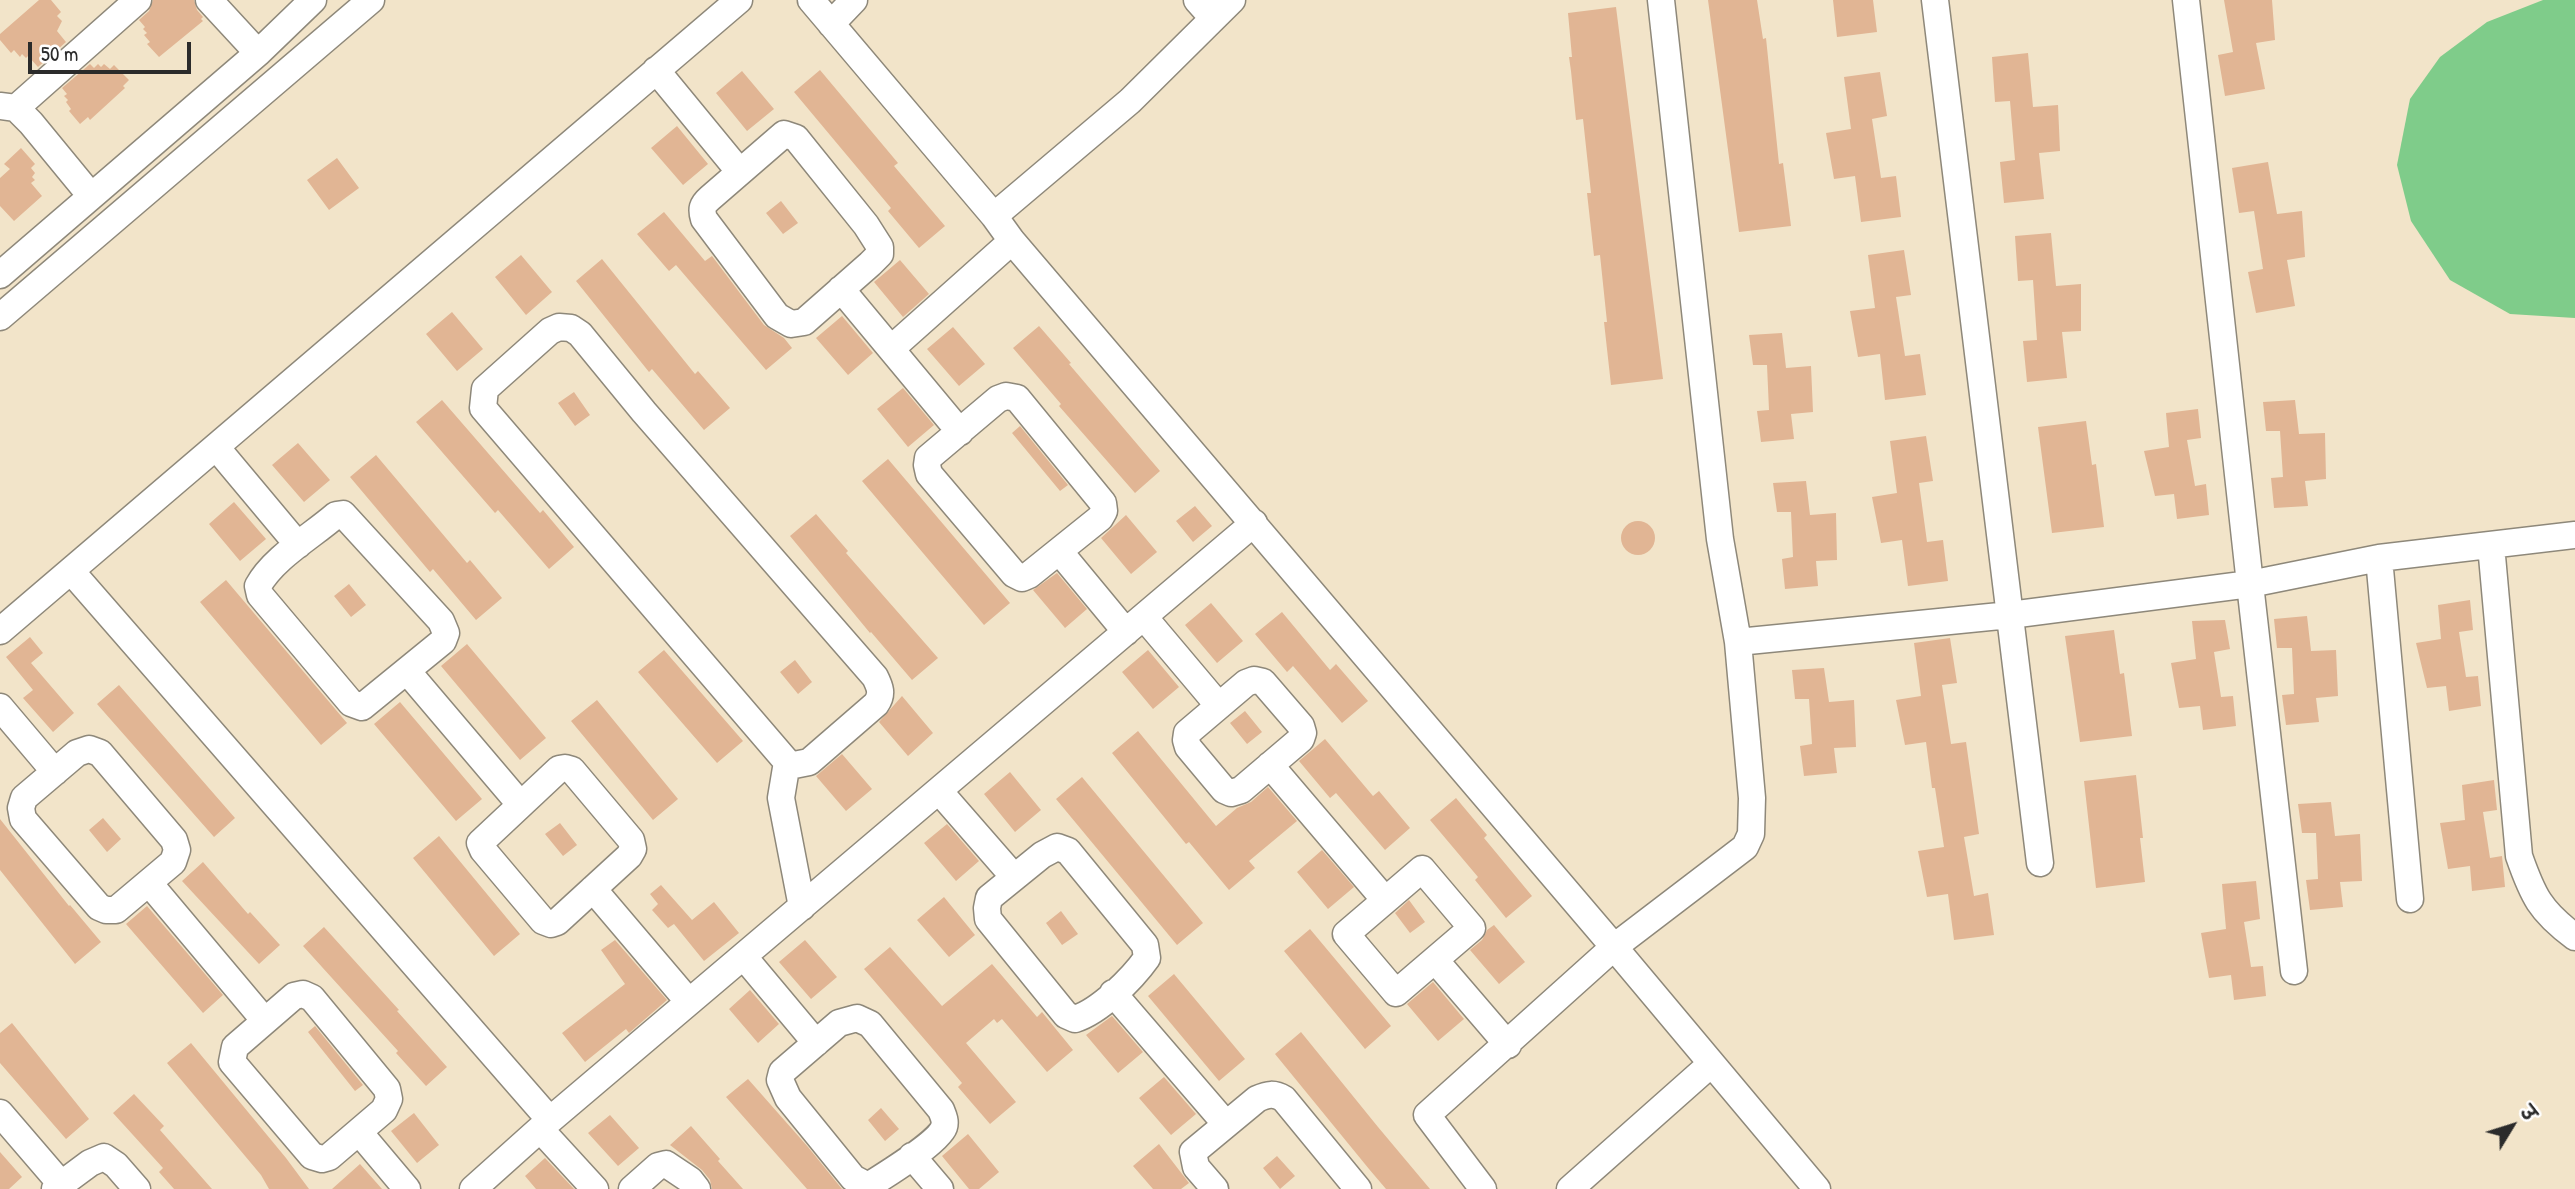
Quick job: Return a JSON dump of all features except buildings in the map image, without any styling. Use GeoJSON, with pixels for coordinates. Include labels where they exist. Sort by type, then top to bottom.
{"type":"FeatureCollection","features":[{"type":"Feature","properties":{"kind":"street"},"geometry":{"type":"LineString","coordinates":[[91,196],[8,107],[138,0]]}},
{"type":"Feature","properties":{"kind":"street"},"geometry":{"type":"LineString","coordinates":[[209,0],[258,53]]}},
{"type":"Feature","properties":{"kind":"street"},"geometry":{"type":"LineString","coordinates":[[0,275],[258,53],[313,0]]}},
{"type":"Feature","properties":{"kind":"street"},"geometry":{"type":"LineString","coordinates":[[0,317],[371,0]]}},
{"type":"Feature","properties":{"kind":"street"},"geometry":{"type":"LineString","coordinates":[[0,631],[739,0]]}},
{"type":"Feature","properties":{"kind":"street"},"geometry":{"type":"LineString","coordinates":[[811,0],[1012,241],[1817,1189]]}},
{"type":"Feature","properties":{"kind":"street"},"geometry":{"type":"LineString","coordinates":[[831,24],[854,0]]}},
{"type":"Feature","properties":{"kind":"street"},"geometry":{"type":"LineString","coordinates":[[1483,1189],[1427,1115],[1614,947],[1745,847],[1751,834],[1752,798],[1738,642],[1720,540],[1661,0]]}},
{"type":"Feature","properties":{"kind":"street"},"geometry":{"type":"LineString","coordinates":[[1935,0],[2040,863]]}},
{"type":"Feature","properties":{"kind":"street"},"geometry":{"type":"LineString","coordinates":[[2186,0],[2294,971]]}},
{"type":"Feature","properties":{"kind":"street"},"geometry":{"type":"LineString","coordinates":[[993,216],[1130,101],[1214,6]]}},
{"type":"Feature","properties":{"kind":"street"},"geometry":{"type":"LineString","coordinates":[[656,70],[739,171]]}},
{"type":"Feature","properties":{"kind":"street"},"geometry":{"type":"LineString","coordinates":[[784,135],[796,138],[866,225],[880,247],[880,254],[841,289],[804,322],[791,324],[778,316],[704,219],[703,204],[784,135]]}},
{"type":"Feature","properties":{"kind":"street"},"geometry":{"type":"LineString","coordinates":[[892,348],[1012,241]]}},
{"type":"Feature","properties":{"kind":"street"},"geometry":{"type":"LineString","coordinates":[[841,289],[960,432]]}},
{"type":"Feature","properties":{"kind":"street"},"geometry":{"type":"LineString","coordinates":[[559,327],[571,328],[580,334],[644,412],[875,677],[880,687],[880,698],[876,704],[809,762],[794,765],[787,762],[483,408],[485,389],[550,331],[559,327]]}},
{"type":"Feature","properties":{"kind":"street"},"geometry":{"type":"LineString","coordinates":[[1006,396],[1017,398],[1103,503],[1104,511],[1100,518],[1059,551],[1030,575],[1022,578],[1014,575],[929,474],[928,458],[998,399],[1006,396]]}},
{"type":"Feature","properties":{"kind":"street"},"geometry":{"type":"LineString","coordinates":[[216,447],[298,545]]}},
{"type":"Feature","properties":{"kind":"street"},"geometry":{"type":"LineString","coordinates":[[343,514],[441,621],[446,633],[443,641],[407,671],[362,707],[351,703],[260,595],[258,586],[262,578],[298,545],[336,515],[343,514]]}},
{"type":"Feature","properties":{"kind":"street"},"geometry":{"type":"LineString","coordinates":[[473,1189],[1254,523]]}},
{"type":"Feature","properties":{"kind":"street"},"geometry":{"type":"LineString","coordinates":[[1738,642],[2010,615],[2250,584],[2379,558],[2575,535]]}},
{"type":"Feature","properties":{"kind":"street"},"geometry":{"type":"LineString","coordinates":[[2491,545],[2519,856],[2532,892],[2552,919],[2575,937]]}},
{"type":"Feature","properties":{"kind":"street"},"geometry":{"type":"LineString","coordinates":[[1059,551],[1219,706]]}},
{"type":"Feature","properties":{"kind":"street"},"geometry":{"type":"LineString","coordinates":[[2379,558],[2410,899]]}},
{"type":"Feature","properties":{"kind":"street"},"geometry":{"type":"LineString","coordinates":[[72,571],[545,1125],[595,1189]]}},
{"type":"Feature","properties":{"kind":"street"},"geometry":{"type":"LineString","coordinates":[[407,671],[520,804]]}},
{"type":"Feature","properties":{"kind":"street"},"geometry":{"type":"LineString","coordinates":[[1263,681],[1301,726],[1301,739],[1241,790],[1231,793],[1224,790],[1214,779],[1185,740],[1187,733],[1219,706],[1246,683],[1263,681]]}},
{"type":"Feature","properties":{"kind":"street"},"geometry":{"type":"LineString","coordinates":[[0,707],[55,772]]}},
{"type":"Feature","properties":{"kind":"street"},"geometry":{"type":"LineString","coordinates":[[89,748],[100,753],[174,840],[177,850],[173,862],[149,883],[116,910],[99,908],[23,819],[21,808],[24,798],[77,753],[89,748]]}},
{"type":"Feature","properties":{"kind":"street"},"geometry":{"type":"LineString","coordinates":[[787,762],[781,798],[802,906]]}},
{"type":"Feature","properties":{"kind":"street"},"geometry":{"type":"LineString","coordinates":[[1270,765],[1385,901]]}},
{"type":"Feature","properties":{"kind":"street"},"geometry":{"type":"LineString","coordinates":[[559,768],[572,770],[631,840],[633,849],[629,856],[593,889],[551,925],[543,920],[483,850],[480,843],[559,768]]}},
{"type":"Feature","properties":{"kind":"street"},"geometry":{"type":"LineString","coordinates":[[939,791],[1014,877]]}},
{"type":"Feature","properties":{"kind":"street"},"geometry":{"type":"LineString","coordinates":[[1057,847],[1068,851],[1145,946],[1147,958],[1134,976],[1085,1016],[1075,1019],[1066,1015],[988,919],[989,898],[1014,877],[1057,847]]}},
{"type":"Feature","properties":{"kind":"street"},"geometry":{"type":"LineString","coordinates":[[1422,869],[1472,928],[1396,993],[1346,934],[1385,901],[1422,869]]}},
{"type":"Feature","properties":{"kind":"street"},"geometry":{"type":"LineString","coordinates":[[149,883],[265,1021]]}},
{"type":"Feature","properties":{"kind":"street"},"geometry":{"type":"LineString","coordinates":[[593,889],[689,1003]]}},
{"type":"Feature","properties":{"kind":"street"},"geometry":{"type":"LineString","coordinates":[[744,957],[816,1043]]}},
{"type":"Feature","properties":{"kind":"street"},"geometry":{"type":"LineString","coordinates":[[1435,960],[1508,1045]]}},
{"type":"Feature","properties":{"kind":"street"},"geometry":{"type":"LineString","coordinates":[[1113,993],[1225,1123]]}},
{"type":"Feature","properties":{"kind":"street"},"geometry":{"type":"LineString","coordinates":[[303,994],[312,998],[387,1089],[389,1099],[384,1110],[359,1132],[329,1157],[322,1159],[312,1156],[232,1062],[235,1047],[294,996],[303,994]]}},
{"type":"Feature","properties":{"kind":"street"},"geometry":{"type":"LineString","coordinates":[[858,1018],[870,1024],[941,1110],[944,1128],[912,1156],[868,1186],[860,1184],[788,1098],[780,1080],[782,1072],[839,1023],[858,1018]]}},
{"type":"Feature","properties":{"kind":"street"},"geometry":{"type":"LineString","coordinates":[[1570,1189],[1711,1064]]}},
{"type":"Feature","properties":{"kind":"street"},"geometry":{"type":"LineString","coordinates":[[1214,1189],[1196,1167],[1193,1152],[1225,1123],[1267,1094],[1276,1094],[1284,1099],[1358,1189]]}},
{"type":"Feature","properties":{"kind":"street"},"geometry":{"type":"LineString","coordinates":[[0,1113],[58,1186],[90,1163],[104,1157],[117,1165],[137,1189]]}},
{"type":"Feature","properties":{"kind":"street"},"geometry":{"type":"LineString","coordinates":[[359,1132],[407,1189]]}},
{"type":"Feature","properties":{"kind":"street"},"geometry":{"type":"LineString","coordinates":[[912,1156],[940,1189]]}},
{"type":"Feature","properties":{"kind":"street"},"geometry":{"type":"LineString","coordinates":[[632,1189],[658,1166],[666,1164],[690,1180],[697,1189]]}},
{"type":"Feature","properties":{"kind":"green space"},"geometry":{"type":"Polygon","coordinates":[[[2543,0],[2575,0],[2575,318],[2510,314],[2450,280],[2411,221],[2397,165],[2410,99],[2440,57],[2487,22],[2543,0]]]}}]}
